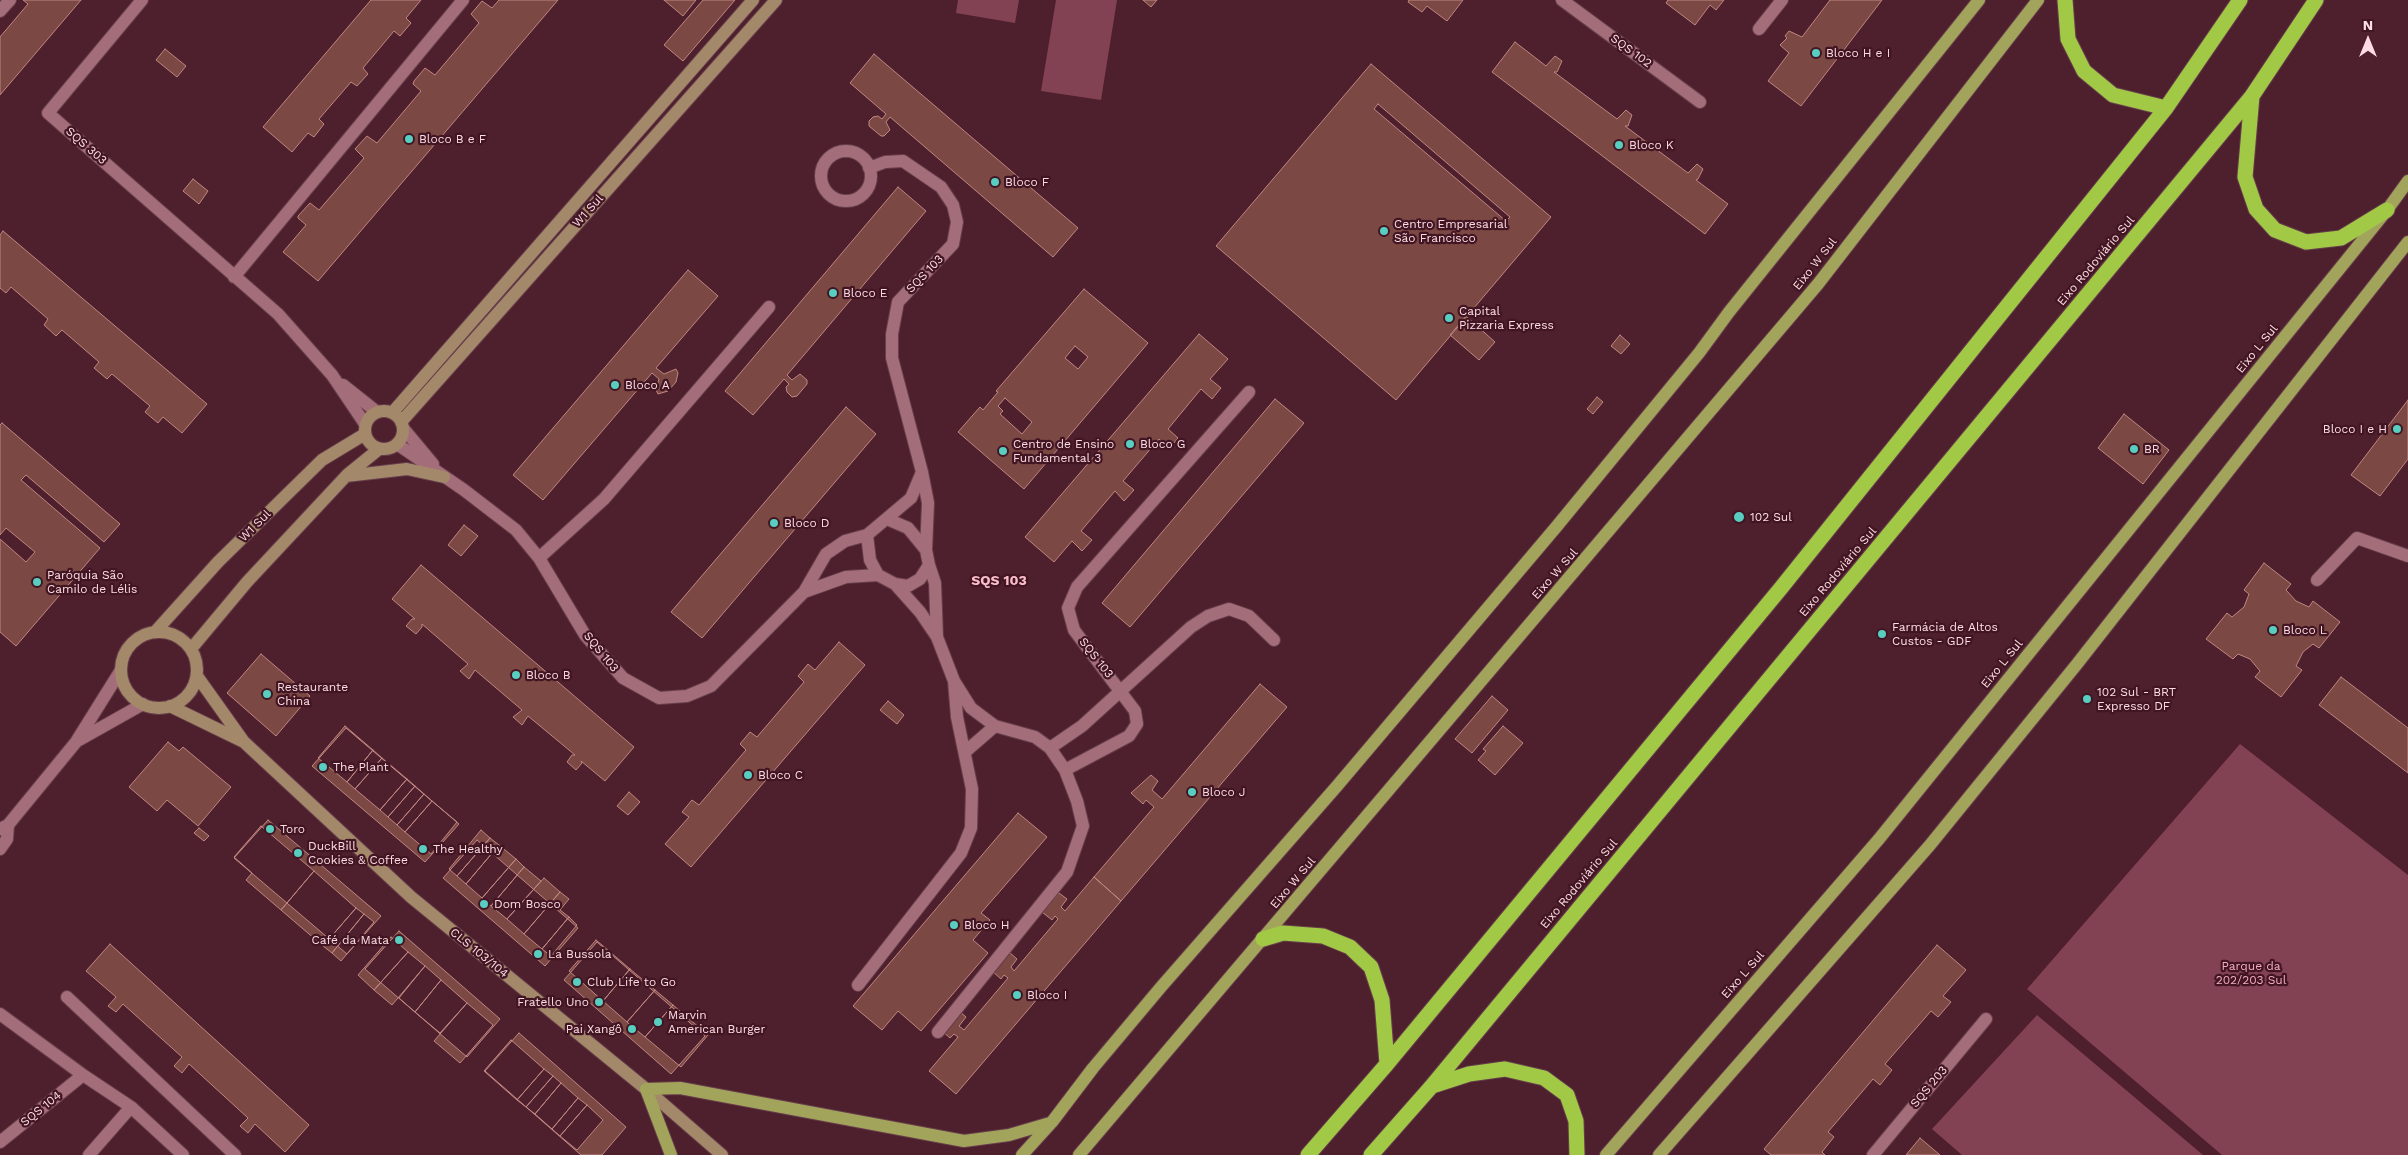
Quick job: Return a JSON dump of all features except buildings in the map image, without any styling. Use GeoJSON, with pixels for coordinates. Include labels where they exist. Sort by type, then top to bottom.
{"type":"FeatureCollection","features":[{"type":"Feature","properties":{"kind":"highway"},"geometry":{"type":"LineString","coordinates":[[2065,0],[2068,39],[2084,71],[2113,95],[2166,108]]}},
{"type":"Feature","properties":{"kind":"highway"},"geometry":{"type":"LineString","coordinates":[[1308,1155],[1387,1064],[1781,588],[2166,108],[2240,0]]}},
{"type":"Feature","properties":{"kind":"highway","name":"Eixo Rodoviário Sul"},"geometry":{"type":"LineString","coordinates":[[1371,1155],[1431,1087],[2252,96],[2316,0]]}},
{"type":"Feature","properties":{"kind":"highway"},"geometry":{"type":"LineString","coordinates":[[2252,96],[2245,177],[2256,209],[2274,230],[2306,242],[2341,238],[2387,210]]}},
{"type":"Feature","properties":{"kind":"highway"},"geometry":{"type":"LineString","coordinates":[[1263,939],[1283,933],[1324,936],[1350,947],[1371,967],[1382,1000],[1387,1064]]}},
{"type":"Feature","properties":{"kind":"highway"},"geometry":{"type":"LineString","coordinates":[[1431,1087],[1469,1074],[1506,1069],[1544,1078],[1567,1095],[1576,1121],[1577,1155]]}},
{"type":"Feature","properties":{"kind":"main road"},"geometry":{"type":"LineString","coordinates":[[1022,1155],[1052,1122],[1093,1068],[1160,987],[1337,786],[1557,526],[1699,353],[1729,312],[1979,0]]}},
{"type":"Feature","properties":{"kind":"main road","name":"Eixo W Sul"},"geometry":{"type":"LineString","coordinates":[[1079,1155],[1818,284],[2038,0]]}},
{"type":"Feature","properties":{"kind":"main road","name":"Eixo L Sul"},"geometry":{"type":"LineString","coordinates":[[1606,1155],[1879,838],[2387,210],[2408,181]]}},
{"type":"Feature","properties":{"kind":"main road"},"geometry":{"type":"LineString","coordinates":[[1659,1155],[1930,845],[2077,664],[2408,242]]}},
{"type":"Feature","properties":{"kind":"main road"},"geometry":{"type":"LineString","coordinates":[[671,1155],[646,1089],[680,1088],[964,1141],[1009,1135],[1052,1122]]}},
{"type":"Feature","properties":{"kind":"street"},"geometry":{"type":"LineString","coordinates":[[0,11],[10,0]]}},
{"type":"Feature","properties":{"kind":"street","name":"SQS 303"},"geometry":{"type":"LineString","coordinates":[[142,0],[48,113],[278,314],[332,376],[365,429]]}},
{"type":"Feature","properties":{"kind":"street"},"geometry":{"type":"LineString","coordinates":[[234,277],[463,0]]}},
{"type":"Feature","properties":{"kind":"street","name":"W1 Sul"},"geometry":{"type":"LineString","coordinates":[[398,421],[754,0]]}},
{"type":"Feature","properties":{"kind":"street","name":"W1 Sul"},"geometry":{"type":"LineString","coordinates":[[398,421],[776,0]]}},
{"type":"Feature","properties":{"kind":"street","name":"SQS 102"},"geometry":{"type":"LineString","coordinates":[[1562,0],[1700,102]]}},
{"type":"Feature","properties":{"kind":"street"},"geometry":{"type":"LineString","coordinates":[[1759,29],[1782,0]]}},
{"type":"Feature","properties":{"kind":"street","name":"SQS 103"},"geometry":{"type":"LineString","coordinates":[[869,168],[885,162],[903,161],[941,187],[953,205],[957,222],[953,244],[898,302],[892,334],[892,358],[922,472],[928,503],[926,550],[935,583],[937,637]]}},
{"type":"Feature","properties":{"kind":"street"},"geometry":{"type":"LineString","coordinates":[[539,558],[604,500],[769,307]]}},
{"type":"Feature","properties":{"kind":"street","name":"SQS 303"},"geometry":{"type":"LineString","coordinates":[[332,376],[377,412]]}},
{"type":"Feature","properties":{"kind":"street","name":"SQS 103"},"geometry":{"type":"LineString","coordinates":[[1065,770],[1129,736],[1137,724],[1135,711],[1074,630],[1068,608],[1077,587],[1249,392]]}},
{"type":"Feature","properties":{"kind":"street"},"geometry":{"type":"LineString","coordinates":[[377,412],[398,421],[401,437],[396,444],[388,448],[379,448],[370,444],[365,429],[370,417],[377,412]]}},
{"type":"Feature","properties":{"kind":"street","name":"SQS 103"},"geometry":{"type":"LineString","coordinates":[[398,421],[444,477]]}},
{"type":"Feature","properties":{"kind":"street","name":"W1 Sul"},"geometry":{"type":"LineString","coordinates":[[155,632],[218,562],[322,460],[365,429]]}},
{"type":"Feature","properties":{"kind":"street","name":"SQS 103"},"geometry":{"type":"LineString","coordinates":[[396,444],[516,530],[539,558],[585,635],[623,678],[659,698],[687,696],[711,686],[804,592],[826,554],[845,541],[867,535],[887,519],[911,498],[922,472]]}},
{"type":"Feature","properties":{"kind":"street"},"geometry":{"type":"LineString","coordinates":[[191,649],[247,582],[346,476],[379,448]]}},
{"type":"Feature","properties":{"kind":"street"},"geometry":{"type":"LineString","coordinates":[[346,476],[407,469],[444,477]]}},
{"type":"Feature","properties":{"kind":"street","name":"SQS 103"},"geometry":{"type":"LineString","coordinates":[[887,519],[908,528],[926,550]]}},
{"type":"Feature","properties":{"kind":"street"},"geometry":{"type":"LineString","coordinates":[[867,535],[870,560],[878,575]]}},
{"type":"Feature","properties":{"kind":"street"},"geometry":{"type":"LineString","coordinates":[[2317,580],[2357,538],[2408,556]]}},
{"type":"Feature","properties":{"kind":"street"},"geometry":{"type":"LineString","coordinates":[[894,584],[908,586],[920,579],[929,565]]}},
{"type":"Feature","properties":{"kind":"street","name":"SQS 103"},"geometry":{"type":"LineString","coordinates":[[804,592],[846,577],[878,575],[894,584],[920,612],[937,637],[954,681],[971,708],[994,726],[1035,737],[1050,748],[1065,770],[1077,801],[1083,826],[1067,872],[938,1032]]}},
{"type":"Feature","properties":{"kind":"street","name":"SQS 103"},"geometry":{"type":"LineString","coordinates":[[1050,748],[1082,726],[1192,627],[1208,616],[1229,609],[1249,616],[1274,640]]}},
{"type":"Feature","properties":{"kind":"street"},"geometry":{"type":"LineString","coordinates":[[155,632],[169,633],[182,639],[191,649],[197,662],[197,676],[192,689],[183,699],[170,706],[156,708],[143,704],[132,696],[124,684],[121,670],[123,656],[130,644],[142,636],[155,632]]}},
{"type":"Feature","properties":{"kind":"street"},"geometry":{"type":"LineString","coordinates":[[0,850],[7,838],[4,827],[76,742],[121,670]]}},
{"type":"Feature","properties":{"kind":"street","name":"CLS 103/104"},"geometry":{"type":"LineString","coordinates":[[197,676],[244,742],[411,897],[646,1089],[722,1155]]}},
{"type":"Feature","properties":{"kind":"street","name":"SQS 103"},"geometry":{"type":"LineString","coordinates":[[858,985],[960,853],[971,828],[972,789],[958,717],[954,681]]}},
{"type":"Feature","properties":{"kind":"street"},"geometry":{"type":"LineString","coordinates":[[76,742],[143,704]]}},
{"type":"Feature","properties":{"kind":"street","name":"CLS 103/104"},"geometry":{"type":"LineString","coordinates":[[170,706],[244,742]]}},
{"type":"Feature","properties":{"kind":"street"},"geometry":{"type":"LineString","coordinates":[[965,752],[994,726]]}},
{"type":"Feature","properties":{"kind":"street"},"geometry":{"type":"LineString","coordinates":[[67,997],[235,1155]]}},
{"type":"Feature","properties":{"kind":"street"},"geometry":{"type":"LineString","coordinates":[[0,1014],[82,1075],[131,1107],[183,1155]]}},
{"type":"Feature","properties":{"kind":"street","name":"SQS 203"},"geometry":{"type":"LineString","coordinates":[[1873,1155],[1986,1020]]}},
{"type":"Feature","properties":{"kind":"street","name":"SQS 104"},"geometry":{"type":"LineString","coordinates":[[0,1142],[82,1075]]}},
{"type":"Feature","properties":{"kind":"street"},"geometry":{"type":"LineString","coordinates":[[89,1155],[131,1107]]}},
{"type":"Feature","properties":{"kind":"green space"},"geometry":{"type":"Polygon","coordinates":[[[958,0],[1019,0],[1015,23],[956,13],[958,0]]]}},
{"type":"Feature","properties":{"kind":"green space"},"geometry":{"type":"Polygon","coordinates":[[[1056,0],[1117,0],[1101,100],[1041,91],[1056,0]]]}},
{"type":"Feature","properties":{"kind":"green space","name":"Parque da 202/203 Sul"},"geometry":{"type":"Polygon","coordinates":[[[2240,744],[2408,875],[2408,1155],[2222,1155],[2027,989],[2240,744]]]}},
{"type":"Feature","properties":{"kind":"green space"},"geometry":{"type":"Polygon","coordinates":[[[2037,1015],[2203,1155],[1962,1155],[1932,1129],[2037,1015]]]}},
{"type":"Feature","properties":{"kind":"place","name":"Bloco H e I"},"geometry":{"type":"Point","coordinates":[1816,53]}},
{"type":"Feature","properties":{"kind":"place","name":"Bloco B e F"},"geometry":{"type":"Point","coordinates":[409,139]}},
{"type":"Feature","properties":{"kind":"place","name":"Bloco K"},"geometry":{"type":"Point","coordinates":[1619,145]}},
{"type":"Feature","properties":{"kind":"place","name":"Bloco F"},"geometry":{"type":"Point","coordinates":[995,182]}},
{"type":"Feature","properties":{"kind":"place","name":"Centro Empresarial São Francisco"},"geometry":{"type":"Point","coordinates":[1384,231]}},
{"type":"Feature","properties":{"kind":"place","name":"Bloco E"},"geometry":{"type":"Point","coordinates":[833,293]}},
{"type":"Feature","properties":{"kind":"place","name":"Capital Pizzaria Express"},"geometry":{"type":"Point","coordinates":[1449,318]}},
{"type":"Feature","properties":{"kind":"place","name":"Bloco A"},"geometry":{"type":"Point","coordinates":[615,385]}},
{"type":"Feature","properties":{"kind":"place","name":"Bloco I e H"},"geometry":{"type":"Point","coordinates":[2397,429]}},
{"type":"Feature","properties":{"kind":"place","name":"Bloco G"},"geometry":{"type":"Point","coordinates":[1130,444]}},
{"type":"Feature","properties":{"kind":"place","name":"BR"},"geometry":{"type":"Point","coordinates":[2134,449]}},
{"type":"Feature","properties":{"kind":"place","name":"Centro de Ensino Fundamental 3"},"geometry":{"type":"Point","coordinates":[1003,451]}},
{"type":"Feature","properties":{"kind":"place","name":"102 Sul"},"geometry":{"type":"Point","coordinates":[1739,517]}},
{"type":"Feature","properties":{"kind":"place","name":"Bloco D"},"geometry":{"type":"Point","coordinates":[774,523]}},
{"type":"Feature","properties":{"kind":"place","name":"Paróquia São Camilo de Lélis"},"geometry":{"type":"Point","coordinates":[37,582]}},
{"type":"Feature","properties":{"kind":"place","name":"Bloco L"},"geometry":{"type":"Point","coordinates":[2273,630]}},
{"type":"Feature","properties":{"kind":"place","name":"Farmácia de Altos Custos - GDF"},"geometry":{"type":"Point","coordinates":[1882,634]}},
{"type":"Feature","properties":{"kind":"place","name":"Bloco B"},"geometry":{"type":"Point","coordinates":[516,675]}},
{"type":"Feature","properties":{"kind":"place","name":"Restaurante China"},"geometry":{"type":"Point","coordinates":[267,694]}},
{"type":"Feature","properties":{"kind":"place","name":"102 Sul - BRT Expresso DF"},"geometry":{"type":"Point","coordinates":[2087,699]}},
{"type":"Feature","properties":{"kind":"place","name":"The Plant"},"geometry":{"type":"Point","coordinates":[323,767]}},
{"type":"Feature","properties":{"kind":"place","name":"Bloco C"},"geometry":{"type":"Point","coordinates":[748,775]}},
{"type":"Feature","properties":{"kind":"place","name":"Bloco J"},"geometry":{"type":"Point","coordinates":[1192,792]}},
{"type":"Feature","properties":{"kind":"place","name":"Toro"},"geometry":{"type":"Point","coordinates":[270,829]}},
{"type":"Feature","properties":{"kind":"place","name":"The Healthy"},"geometry":{"type":"Point","coordinates":[423,849]}},
{"type":"Feature","properties":{"kind":"place","name":"DuckBill Cookies & Coffee"},"geometry":{"type":"Point","coordinates":[298,853]}},
{"type":"Feature","properties":{"kind":"place","name":"Dom Bosco"},"geometry":{"type":"Point","coordinates":[484,904]}},
{"type":"Feature","properties":{"kind":"place","name":"Bloco H"},"geometry":{"type":"Point","coordinates":[954,925]}},
{"type":"Feature","properties":{"kind":"place","name":"Café da Mata"},"geometry":{"type":"Point","coordinates":[399,940]}},
{"type":"Feature","properties":{"kind":"place","name":"La Bussola"},"geometry":{"type":"Point","coordinates":[538,954]}},
{"type":"Feature","properties":{"kind":"place","name":"Club Life to Go"},"geometry":{"type":"Point","coordinates":[577,982]}},
{"type":"Feature","properties":{"kind":"place","name":"Bloco I"},"geometry":{"type":"Point","coordinates":[1017,995]}},
{"type":"Feature","properties":{"kind":"place","name":"Fratello Uno"},"geometry":{"type":"Point","coordinates":[599,1002]}},
{"type":"Feature","properties":{"kind":"place","name":"Marvin American Burger"},"geometry":{"type":"Point","coordinates":[658,1022]}},
{"type":"Feature","properties":{"kind":"place","name":"Pai Xangô"},"geometry":{"type":"Point","coordinates":[632,1029]}},
{"type":"Feature","properties":{"kind":"district","name":"SQS 103"},"geometry":{"type":"Point","coordinates":[999,581]}}]}
